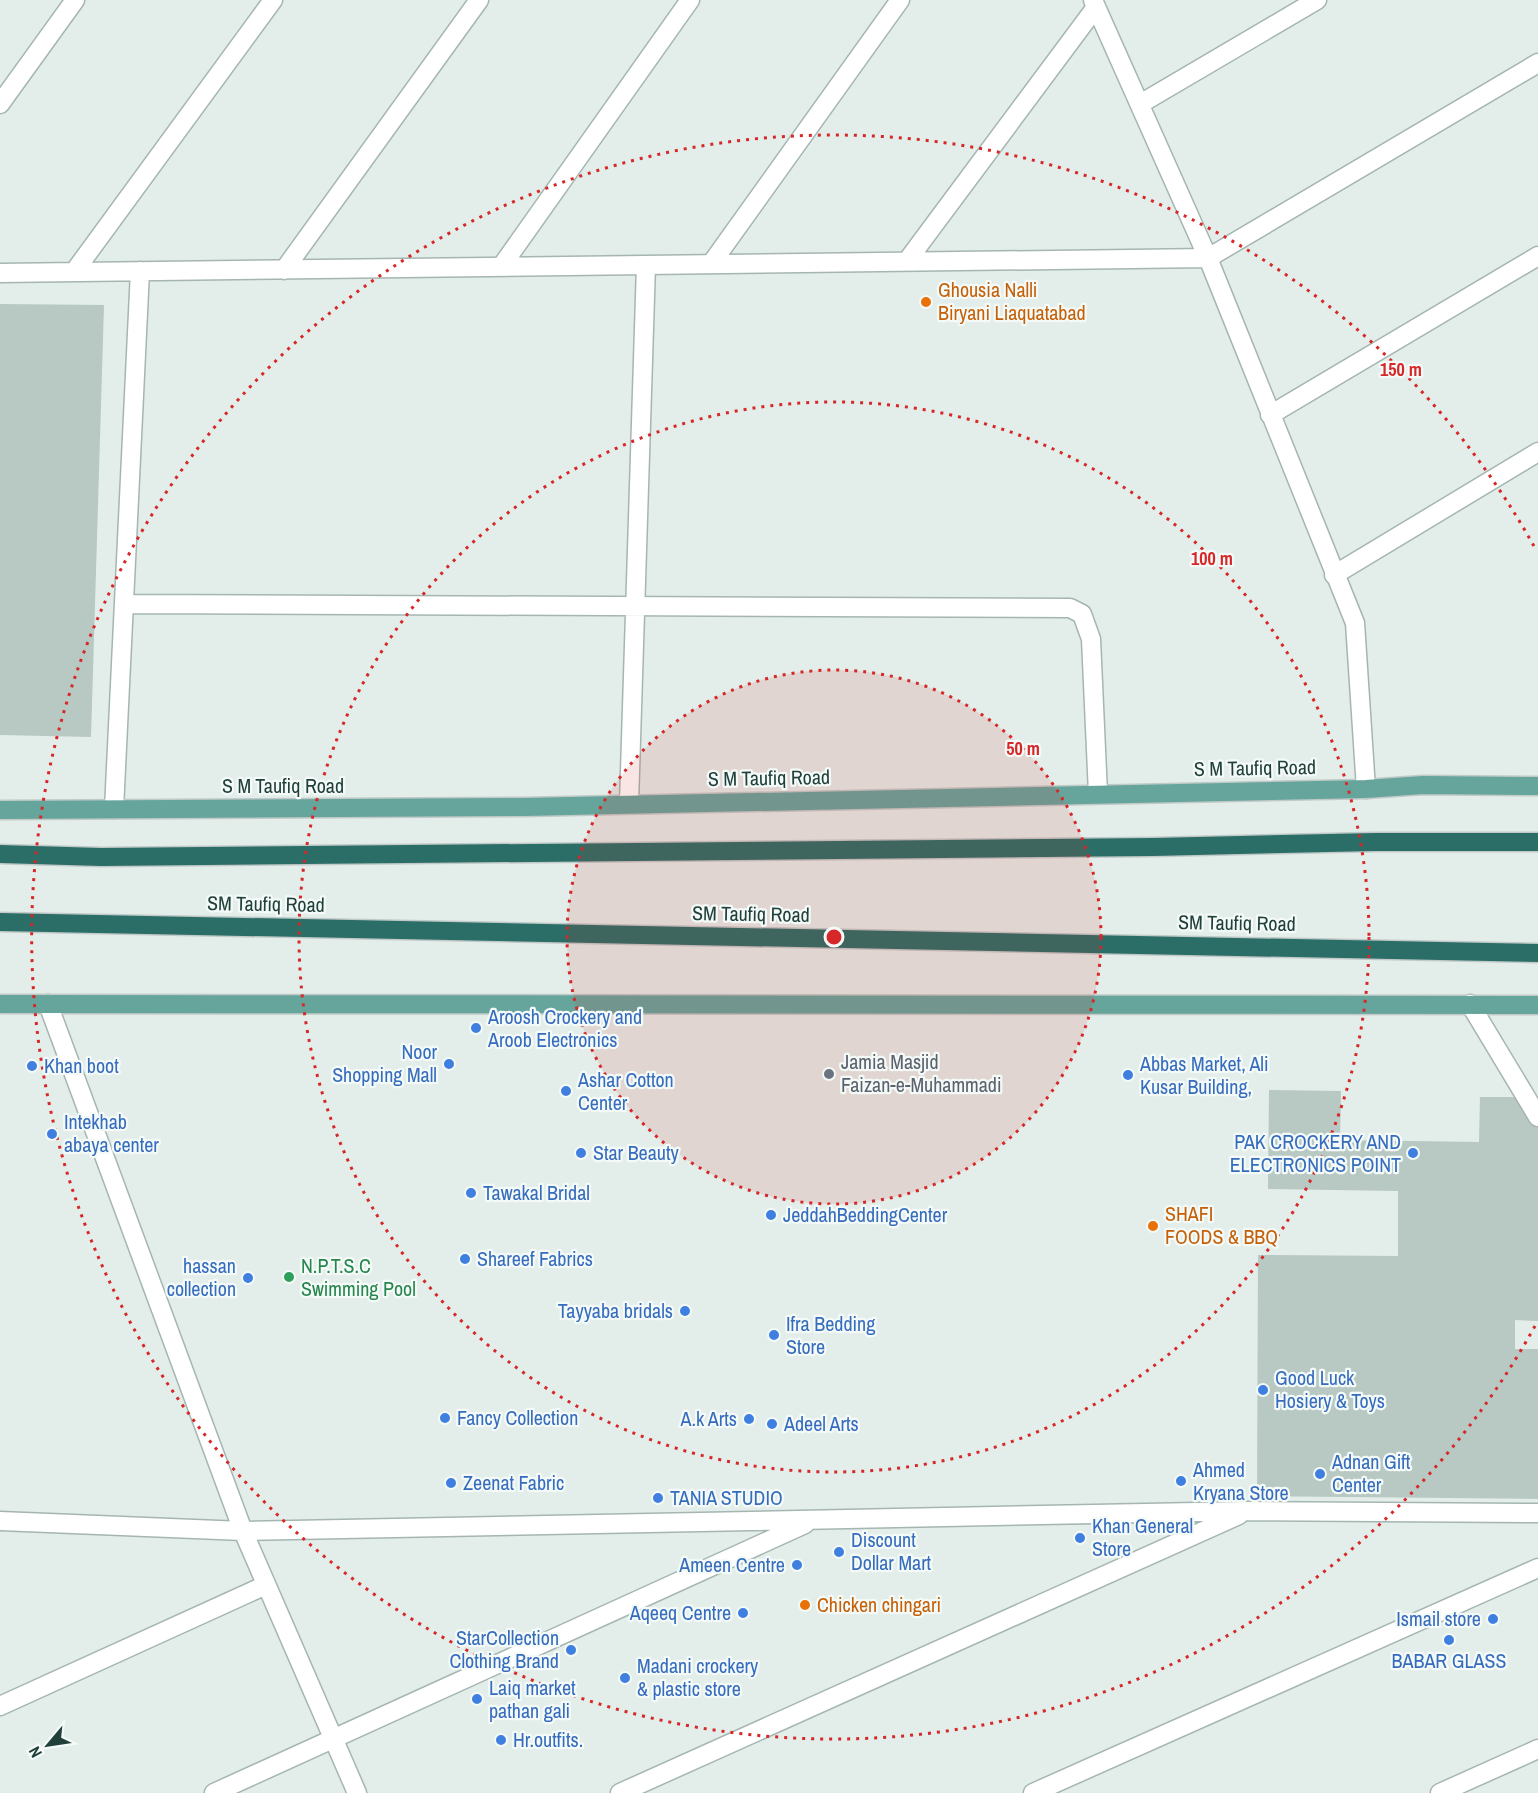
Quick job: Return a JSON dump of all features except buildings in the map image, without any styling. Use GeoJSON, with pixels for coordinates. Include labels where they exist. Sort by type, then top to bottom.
{"type":"FeatureCollection","features":[{"type":"Feature","properties":{"kind":"highway"},"geometry":{"type":"LineString","coordinates":[[0,854],[101,857],[1538,842]]}},
{"type":"Feature","properties":{"kind":"highway","name":"SM Taufiq Road"},"geometry":{"type":"LineString","coordinates":[[0,922],[1538,953]]}},
{"type":"Feature","properties":{"kind":"main road","name":"S M Taufiq Road"},"geometry":{"type":"LineString","coordinates":[[0,810],[512,807],[1366,789],[1423,785],[1538,786]]}},
{"type":"Feature","properties":{"kind":"main road"},"geometry":{"type":"LineString","coordinates":[[0,1004],[1538,1005]]}},
{"type":"Feature","properties":{"kind":"street"},"geometry":{"type":"LineString","coordinates":[[0,104],[75,0]]}},
{"type":"Feature","properties":{"kind":"street"},"geometry":{"type":"LineString","coordinates":[[74,272],[273,0]]}},
{"type":"Feature","properties":{"kind":"street"},"geometry":{"type":"LineString","coordinates":[[284,270],[479,0]]}},
{"type":"Feature","properties":{"kind":"street"},"geometry":{"type":"LineString","coordinates":[[501,267],[690,0]]}},
{"type":"Feature","properties":{"kind":"street"},"geometry":{"type":"LineString","coordinates":[[711,264],[900,0]]}},
{"type":"Feature","properties":{"kind":"street"},"geometry":{"type":"LineString","coordinates":[[1140,104],[1317,0]]}},
{"type":"Feature","properties":{"kind":"street"},"geometry":{"type":"LineString","coordinates":[[907,261],[1095,3],[1208,258],[1354,623],[1366,789]]}},
{"type":"Feature","properties":{"kind":"street"},"geometry":{"type":"LineString","coordinates":[[0,273],[1208,258],[1538,63]]}},
{"type":"Feature","properties":{"kind":"street"},"geometry":{"type":"LineString","coordinates":[[1270,415],[1538,256]]}},
{"type":"Feature","properties":{"kind":"street"},"geometry":{"type":"LineString","coordinates":[[629,803],[646,265]]}},
{"type":"Feature","properties":{"kind":"street"},"geometry":{"type":"LineString","coordinates":[[114,809],[140,271]]}},
{"type":"Feature","properties":{"kind":"street"},"geometry":{"type":"LineString","coordinates":[[1334,574],[1538,452]]}},
{"type":"Feature","properties":{"kind":"street"},"geometry":{"type":"LineString","coordinates":[[124,604],[1070,608],[1082,614],[1091,639],[1098,794]]}},
{"type":"Feature","properties":{"kind":"street"},"geometry":{"type":"LineString","coordinates":[[48,1004],[243,1531],[357,1793]]}},
{"type":"Feature","properties":{"kind":"street"},"geometry":{"type":"LineString","coordinates":[[1470,1004],[1538,1117]]}},
{"type":"Feature","properties":{"kind":"street"},"geometry":{"type":"LineString","coordinates":[[0,1521],[243,1531],[1248,1511],[1538,1514]]}},
{"type":"Feature","properties":{"kind":"street"},"geometry":{"type":"LineString","coordinates":[[620,1793],[1248,1511]]}},
{"type":"Feature","properties":{"kind":"street"},"geometry":{"type":"LineString","coordinates":[[214,1793],[814,1520]]}},
{"type":"Feature","properties":{"kind":"street"},"geometry":{"type":"LineString","coordinates":[[1033,1793],[1538,1568]]}},
{"type":"Feature","properties":{"kind":"street"},"geometry":{"type":"LineString","coordinates":[[0,1706],[266,1585]]}},
{"type":"Feature","properties":{"kind":"street"},"geometry":{"type":"LineString","coordinates":[[1440,1793],[1538,1749]]}},
{"type":"Feature","properties":{"kind":"place","name":"Ghousia Nalli Biryani Liaquatabad"},"geometry":{"type":"Point","coordinates":[926,302]}},
{"type":"Feature","properties":{"kind":"place","name":"Aroosh Crockery and Aroob Electronics"},"geometry":{"type":"Point","coordinates":[476,1028]}},
{"type":"Feature","properties":{"kind":"place","name":"Noor Shopping Mall"},"geometry":{"type":"Point","coordinates":[449,1064]}},
{"type":"Feature","properties":{"kind":"place","name":"Khan boot"},"geometry":{"type":"Point","coordinates":[32,1066]}},
{"type":"Feature","properties":{"kind":"place","name":"Jamia Masjid Faizan-e-Muhammadi"},"geometry":{"type":"Point","coordinates":[829,1074]}},
{"type":"Feature","properties":{"kind":"place","name":"Abbas Market, Ali Kusar Building,"},"geometry":{"type":"Point","coordinates":[1128,1075]}},
{"type":"Feature","properties":{"kind":"place","name":"Ashar Cotton Center"},"geometry":{"type":"Point","coordinates":[566,1091]}},
{"type":"Feature","properties":{"kind":"place","name":"Intekhab abaya center"},"geometry":{"type":"Point","coordinates":[52,1134]}},
{"type":"Feature","properties":{"kind":"place","name":"Star Beauty"},"geometry":{"type":"Point","coordinates":[581,1153]}},
{"type":"Feature","properties":{"kind":"place","name":"PAK CROCKERY AND ELECTRONICS POINT"},"geometry":{"type":"Point","coordinates":[1413,1153]}},
{"type":"Feature","properties":{"kind":"place","name":"Tawakal Bridal"},"geometry":{"type":"Point","coordinates":[471,1193]}},
{"type":"Feature","properties":{"kind":"place","name":"JeddahBeddingCenter"},"geometry":{"type":"Point","coordinates":[771,1215]}},
{"type":"Feature","properties":{"kind":"place","name":"SHAFI FOODS & BBQ"},"geometry":{"type":"Point","coordinates":[1153,1226]}},
{"type":"Feature","properties":{"kind":"place","name":"Shareef Fabrics"},"geometry":{"type":"Point","coordinates":[465,1259]}},
{"type":"Feature","properties":{"kind":"place","name":"N.P.T.S.C Swimming Pool"},"geometry":{"type":"Point","coordinates":[289,1277]}},
{"type":"Feature","properties":{"kind":"place","name":"hassan collection"},"geometry":{"type":"Point","coordinates":[248,1278]}},
{"type":"Feature","properties":{"kind":"place","name":"Tayyaba bridals"},"geometry":{"type":"Point","coordinates":[685,1311]}},
{"type":"Feature","properties":{"kind":"place","name":"Ifra Bedding Store"},"geometry":{"type":"Point","coordinates":[774,1335]}},
{"type":"Feature","properties":{"kind":"place","name":"Good Luck Hosiery & Toys"},"geometry":{"type":"Point","coordinates":[1263,1390]}},
{"type":"Feature","properties":{"kind":"place","name":"Fancy Collection"},"geometry":{"type":"Point","coordinates":[445,1418]}},
{"type":"Feature","properties":{"kind":"place","name":"A.k Arts"},"geometry":{"type":"Point","coordinates":[749,1419]}},
{"type":"Feature","properties":{"kind":"place","name":"Adeel Arts"},"geometry":{"type":"Point","coordinates":[772,1424]}},
{"type":"Feature","properties":{"kind":"place","name":"Adnan Gift Center"},"geometry":{"type":"Point","coordinates":[1320,1474]}},
{"type":"Feature","properties":{"kind":"place","name":"Ahmed Kryana Store"},"geometry":{"type":"Point","coordinates":[1181,1481]}},
{"type":"Feature","properties":{"kind":"place","name":"Zeenat Fabric"},"geometry":{"type":"Point","coordinates":[451,1483]}},
{"type":"Feature","properties":{"kind":"place","name":"TANIA STUDIO"},"geometry":{"type":"Point","coordinates":[658,1498]}},
{"type":"Feature","properties":{"kind":"place","name":"Khan General Store"},"geometry":{"type":"Point","coordinates":[1080,1538]}},
{"type":"Feature","properties":{"kind":"place","name":"Discount Dollar Mart"},"geometry":{"type":"Point","coordinates":[839,1552]}},
{"type":"Feature","properties":{"kind":"place","name":"Ameen Centre"},"geometry":{"type":"Point","coordinates":[797,1565]}},
{"type":"Feature","properties":{"kind":"place","name":"Chicken chingari"},"geometry":{"type":"Point","coordinates":[805,1605]}},
{"type":"Feature","properties":{"kind":"place","name":"Aqeeq Centre"},"geometry":{"type":"Point","coordinates":[743,1613]}},
{"type":"Feature","properties":{"kind":"place","name":"Ismail store"},"geometry":{"type":"Point","coordinates":[1493,1619]}},
{"type":"Feature","properties":{"kind":"place","name":"BABAR GLASS"},"geometry":{"type":"Point","coordinates":[1449,1640]}},
{"type":"Feature","properties":{"kind":"place","name":"StarCollection Clothing Brand"},"geometry":{"type":"Point","coordinates":[571,1650]}},
{"type":"Feature","properties":{"kind":"place","name":"Madani crockery & plastic store"},"geometry":{"type":"Point","coordinates":[625,1678]}},
{"type":"Feature","properties":{"kind":"place","name":"Laiq market pathan gali"},"geometry":{"type":"Point","coordinates":[477,1699]}},
{"type":"Feature","properties":{"kind":"place","name":"Hr.outfits."},"geometry":{"type":"Point","coordinates":[501,1740]}}]}
